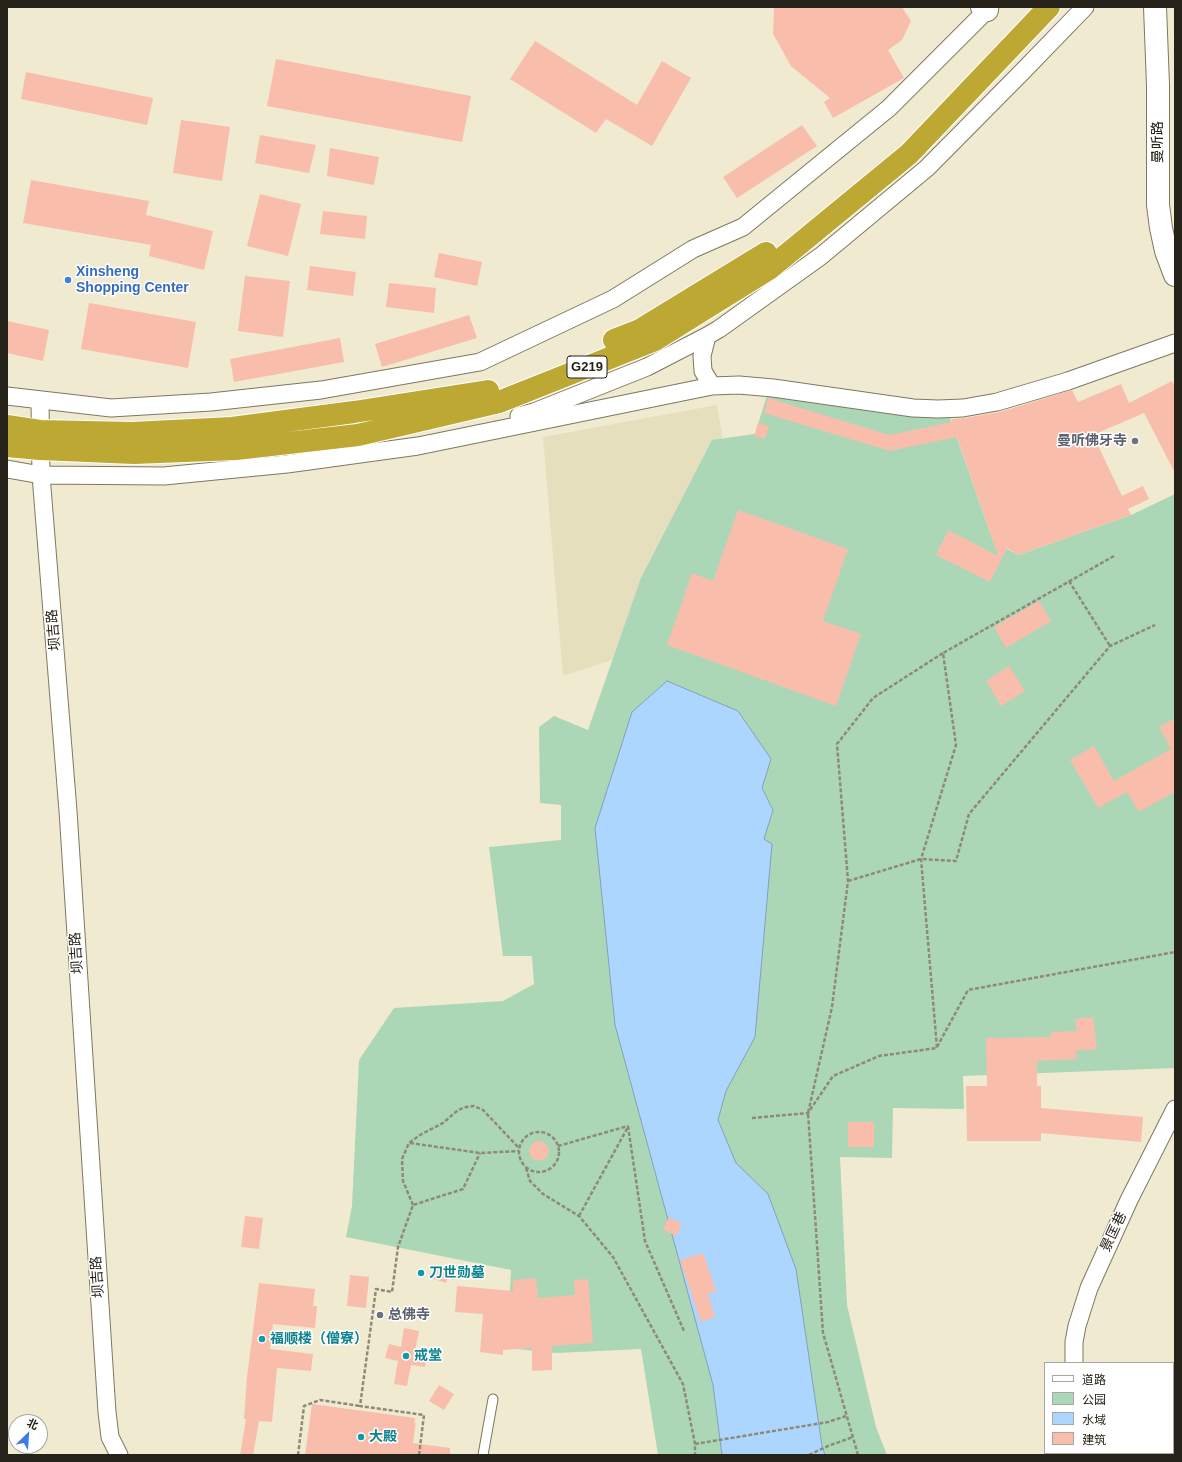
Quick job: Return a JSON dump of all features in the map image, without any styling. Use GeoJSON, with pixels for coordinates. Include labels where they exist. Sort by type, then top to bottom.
{"type":"FeatureCollection","features":[{"type":"Feature","properties":{"kind":"highway","name":"G219"},"geometry":{"type":"LineString","coordinates":[[7,446],[40,440],[132,433],[232,428],[354,412],[491,391],[640,330],[771,250],[891,150],[1030,7]]}},
{"type":"Feature","properties":{"kind":"highway","name":"G219"},"geometry":{"type":"LineString","coordinates":[[7,426],[40,440],[134,454],[236,449],[358,436],[499,402],[655,340],[769,269],[909,154],[1049,7]]}},
{"type":"Feature","properties":{"kind":"street"},"geometry":{"type":"LineString","coordinates":[[418,446],[534,412],[648,367],[719,329],[821,256],[927,168],[1085,7]]}},
{"type":"Feature","properties":{"kind":"street","name":"曼听路"},"geometry":{"type":"LineString","coordinates":[[1155,7],[1158,85],[1158,205],[1160,228],[1166,251],[1175,275]]}},
{"type":"Feature","properties":{"kind":"street"},"geometry":{"type":"LineString","coordinates":[[7,396],[111,408],[211,402],[321,390],[480,362],[613,299],[693,249],[743,227],[889,108],[987,8]]}},
{"type":"Feature","properties":{"kind":"street"},"geometry":{"type":"LineString","coordinates":[[707,336],[702,356],[703,371],[712,386]]}},
{"type":"Feature","properties":{"kind":"street"},"geometry":{"type":"LineString","coordinates":[[7,469],[40,475],[164,476],[286,464],[418,446],[712,386],[739,385],[772,388],[913,408],[963,408],[997,402],[1068,381],[1175,343]]}},
{"type":"Feature","properties":{"kind":"street","name":"坝吉路"},"geometry":{"type":"LineString","coordinates":[[40,401],[40,475],[68,811],[107,1412],[110,1438],[119,1455]]}},
{"type":"Feature","properties":{"kind":"street"},"geometry":{"type":"LineString","coordinates":[[414,422],[418,446]]}},
{"type":"Feature","properties":{"kind":"street","name":"景匡巷"},"geometry":{"type":"LineString","coordinates":[[1074,1362],[1074,1342],[1081,1308],[1129,1200],[1175,1109]]}},
{"type":"Feature","properties":{"kind":"lane"},"geometry":{"type":"LineString","coordinates":[[483,1455],[493,1399]]}},
{"type":"Feature","properties":{"kind":"path"},"geometry":{"type":"LineString","coordinates":[[858,1455],[823,1334],[808,1113],[832,1007],[848,881],[837,744],[873,698],[943,654],[1114,556]]}},
{"type":"Feature","properties":{"kind":"path"},"geometry":{"type":"LineString","coordinates":[[1069,581],[1110,646]]}},
{"type":"Feature","properties":{"kind":"path"},"geometry":{"type":"LineString","coordinates":[[848,881],[921,859],[956,862],[969,814],[1110,646],[1155,625]]}},
{"type":"Feature","properties":{"kind":"path"},"geometry":{"type":"LineString","coordinates":[[937,1048],[921,859],[956,745],[943,654]]}},
{"type":"Feature","properties":{"kind":"path"},"geometry":{"type":"LineString","coordinates":[[937,1048],[968,990],[1175,952]]}},
{"type":"Feature","properties":{"kind":"path"},"geometry":{"type":"LineString","coordinates":[[808,1113],[833,1076],[878,1056],[937,1048]]}},
{"type":"Feature","properties":{"kind":"path"},"geometry":{"type":"LineString","coordinates":[[360,1406],[376,1289],[392,1292],[398,1247],[413,1205],[403,1181],[402,1158],[409,1143],[420,1135],[443,1123],[458,1110],[474,1106],[483,1110],[519,1149],[522,1163],[526,1168],[530,1181],[543,1194],[578,1216],[613,1257],[684,1384],[695,1444],[695,1455]]}},
{"type":"Feature","properties":{"kind":"path"},"geometry":{"type":"LineString","coordinates":[[752,1118],[808,1113]]}},
{"type":"Feature","properties":{"kind":"path"},"geometry":{"type":"LineString","coordinates":[[558,1146],[628,1126]]}},
{"type":"Feature","properties":{"kind":"path"},"geometry":{"type":"LineString","coordinates":[[578,1216],[628,1126]]}},
{"type":"Feature","properties":{"kind":"path"},"geometry":{"type":"LineString","coordinates":[[628,1126],[645,1241],[684,1331]]}},
{"type":"Feature","properties":{"kind":"path"},"geometry":{"type":"LineString","coordinates":[[519,1149],[523,1139],[528,1135],[540,1132],[552,1136],[558,1146],[558,1159],[555,1165],[550,1169],[538,1172],[526,1168]]}},
{"type":"Feature","properties":{"kind":"path"},"geometry":{"type":"LineString","coordinates":[[409,1143],[480,1153],[519,1149]]}},
{"type":"Feature","properties":{"kind":"path"},"geometry":{"type":"LineString","coordinates":[[413,1205],[464,1189],[480,1153]]}},
{"type":"Feature","properties":{"kind":"path"},"geometry":{"type":"LineString","coordinates":[[298,1455],[304,1406],[320,1400],[424,1415],[419,1455]]}},
{"type":"Feature","properties":{"kind":"path"},"geometry":{"type":"LineString","coordinates":[[695,1444],[828,1422],[846,1416]]}},
{"type":"Feature","properties":{"kind":"path"},"geometry":{"type":"LineString","coordinates":[[809,1455],[853,1437]]}},
{"type":"Feature","properties":{"kind":"shaded area"},"geometry":{"type":"Polygon","coordinates":[[[717,405],[724,448],[612,660],[563,676],[543,437],[717,405]]]}},
{"type":"Feature","properties":{"kind":"green space"},"geometry":{"type":"Polygon","coordinates":[[[768,392],[949,415],[993,541],[1018,555],[1131,515],[1175,494],[1175,1068],[963,1076],[964,1109],[893,1108],[892,1158],[840,1157],[847,1305],[876,1427],[887,1455],[658,1455],[641,1349],[556,1353],[507,1348],[511,1270],[346,1237],[352,1206],[359,1060],[394,1008],[503,1001],[534,984],[532,956],[503,956],[489,847],[561,840],[561,805],[540,803],[539,727],[554,716],[588,730],[641,578],[712,440],[755,434],[768,392]]]}},
{"type":"Feature","properties":{"kind":"water"},"geometry":{"type":"Polygon","coordinates":[[[667,681],[738,711],[771,759],[762,788],[773,810],[764,839],[772,844],[755,1037],[726,1091],[718,1120],[736,1163],[768,1194],[796,1269],[822,1446],[825,1455],[722,1455],[713,1385],[615,1025],[595,828],[632,712],[667,681]]]}},
{"type":"Feature","properties":{"kind":"building"},"geometry":{"type":"Polygon","coordinates":[[[774,7],[902,7],[911,21],[902,40],[888,50],[904,78],[833,118],[824,102],[830,98],[791,66],[773,34],[774,7]]]}},
{"type":"Feature","properties":{"kind":"building"},"geometry":{"type":"Polygon","coordinates":[[[535,41],[637,105],[662,61],[691,78],[652,146],[606,119],[596,133],[510,79],[535,41]]]}},
{"type":"Feature","properties":{"kind":"building"},"geometry":{"type":"Polygon","coordinates":[[[276,59],[471,96],[462,142],[267,106],[276,59]]]}},
{"type":"Feature","properties":{"kind":"building"},"geometry":{"type":"Polygon","coordinates":[[[26,72],[153,98],[147,125],[21,99],[26,72]]]}},
{"type":"Feature","properties":{"kind":"building"},"geometry":{"type":"Polygon","coordinates":[[[181,120],[230,127],[222,181],[173,173],[181,120]]]}},
{"type":"Feature","properties":{"kind":"building"},"geometry":{"type":"Polygon","coordinates":[[[802,125],[817,146],[737,198],[723,177],[802,125]]]}},
{"type":"Feature","properties":{"kind":"building"},"geometry":{"type":"Polygon","coordinates":[[[260,135],[316,145],[309,173],[255,163],[260,135]]]}},
{"type":"Feature","properties":{"kind":"building"},"geometry":{"type":"Polygon","coordinates":[[[330,148],[379,157],[374,185],[327,176],[330,148]]]}},
{"type":"Feature","properties":{"kind":"building"},"geometry":{"type":"Polygon","coordinates":[[[31,180],[149,201],[146,215],[213,231],[204,270],[149,256],[151,245],[23,223],[31,180]]]}},
{"type":"Feature","properties":{"kind":"building"},"geometry":{"type":"Polygon","coordinates":[[[260,194],[301,204],[288,256],[247,246],[260,194]]]}},
{"type":"Feature","properties":{"kind":"building"},"geometry":{"type":"Polygon","coordinates":[[[323,211],[367,216],[365,239],[320,234],[323,211]]]}},
{"type":"Feature","properties":{"kind":"building"},"geometry":{"type":"Polygon","coordinates":[[[439,253],[482,262],[477,286],[434,277],[439,253]]]}},
{"type":"Feature","properties":{"kind":"building"},"geometry":{"type":"Polygon","coordinates":[[[310,266],[356,272],[353,296],[307,290],[310,266]]]}},
{"type":"Feature","properties":{"kind":"building"},"geometry":{"type":"Polygon","coordinates":[[[245,276],[290,281],[283,337],[238,331],[245,276]]]}},
{"type":"Feature","properties":{"kind":"building"},"geometry":{"type":"Polygon","coordinates":[[[389,283],[436,288],[434,313],[386,307],[389,283]]]}},
{"type":"Feature","properties":{"kind":"building"},"geometry":{"type":"Polygon","coordinates":[[[89,303],[196,322],[188,368],[81,349],[89,303]]]}},
{"type":"Feature","properties":{"kind":"building"},"geometry":{"type":"Polygon","coordinates":[[[469,315],[477,338],[382,367],[375,344],[469,315]]]}},
{"type":"Feature","properties":{"kind":"building"},"geometry":{"type":"Polygon","coordinates":[[[7,321],[49,330],[43,361],[7,353],[7,321]]]}},
{"type":"Feature","properties":{"kind":"building"},"geometry":{"type":"Polygon","coordinates":[[[340,338],[344,362],[234,382],[230,359],[340,338]]]}},
{"type":"Feature","properties":{"kind":"building"},"geometry":{"type":"Polygon","coordinates":[[[1172,381],[1175,388],[1175,473],[1144,413],[1093,435],[1122,496],[1143,486],[1149,499],[1128,509],[1131,515],[1018,555],[1007,548],[990,582],[936,555],[948,530],[998,556],[957,437],[890,451],[764,413],[768,398],[889,435],[952,422],[951,419],[1000,412],[1072,390],[1078,402],[1121,384],[1129,403],[1172,381]]]}},
{"type":"Feature","properties":{"kind":"building"},"geometry":{"type":"Polygon","coordinates":[[[758,423],[769,426],[765,439],[754,436],[758,423]]]}},
{"type":"Feature","properties":{"kind":"building"},"geometry":{"type":"Polygon","coordinates":[[[738,510],[848,549],[823,621],[861,634],[836,706],[667,645],[692,573],[713,581],[738,510]]]}},
{"type":"Feature","properties":{"kind":"building"},"geometry":{"type":"Polygon","coordinates":[[[1039,601],[1051,621],[1006,648],[994,627],[1039,601]]]}},
{"type":"Feature","properties":{"kind":"building"},"geometry":{"type":"Polygon","coordinates":[[[1009,666],[1025,691],[1001,706],[986,681],[1009,666]]]}},
{"type":"Feature","properties":{"kind":"building"},"geometry":{"type":"Polygon","coordinates":[[[1175,718],[1175,792],[1139,812],[1127,792],[1098,808],[1070,760],[1094,746],[1114,781],[1171,749],[1159,727],[1175,718]]]}},
{"type":"Feature","properties":{"kind":"building"},"geometry":{"type":"Polygon","coordinates":[[[1093,1017],[1097,1049],[1076,1051],[1077,1059],[1037,1061],[1037,1086],[1041,1086],[1041,1108],[1143,1117],[1141,1142],[1041,1133],[1041,1141],[967,1141],[966,1086],[987,1086],[986,1038],[1051,1037],[1051,1032],[1077,1031],[1075,1019],[1093,1017]]]}},
{"type":"Feature","properties":{"kind":"building"},"geometry":{"type":"Polygon","coordinates":[[[848,1122],[874,1122],[874,1147],[848,1147],[848,1122]]]}},
{"type":"Feature","properties":{"kind":"building"},"geometry":{"type":"Polygon","coordinates":[[[539,1141],[546,1144],[549,1151],[546,1158],[539,1161],[532,1158],[529,1151],[532,1144],[539,1141]]]}},
{"type":"Feature","properties":{"kind":"building"},"geometry":{"type":"Polygon","coordinates":[[[245,1216],[263,1218],[259,1249],[241,1247],[245,1216]]]}},
{"type":"Feature","properties":{"kind":"building"},"geometry":{"type":"Polygon","coordinates":[[[669,1217],[682,1224],[676,1236],[663,1229],[669,1217]]]}},
{"type":"Feature","properties":{"kind":"building"},"geometry":{"type":"Polygon","coordinates":[[[703,1253],[716,1291],[708,1294],[715,1317],[701,1322],[680,1260],[703,1253]]]}},
{"type":"Feature","properties":{"kind":"building"},"geometry":{"type":"Polygon","coordinates":[[[435,1265],[450,1270],[446,1283],[431,1278],[435,1265]]]}},
{"type":"Feature","properties":{"kind":"building"},"geometry":{"type":"Polygon","coordinates":[[[350,1275],[369,1277],[366,1308],[347,1306],[350,1275]]]}},
{"type":"Feature","properties":{"kind":"building"},"geometry":{"type":"Polygon","coordinates":[[[536,1278],[538,1298],[575,1295],[574,1280],[588,1279],[593,1343],[552,1346],[552,1370],[532,1371],[532,1348],[503,1350],[503,1355],[480,1352],[483,1314],[455,1312],[457,1286],[513,1291],[513,1280],[536,1278]]]}},
{"type":"Feature","properties":{"kind":"building"},"geometry":{"type":"Polygon","coordinates":[[[259,1283],[315,1289],[313,1306],[317,1306],[315,1328],[273,1324],[270,1349],[313,1354],[311,1371],[277,1368],[272,1422],[259,1421],[253,1455],[240,1455],[246,1419],[244,1419],[247,1377],[259,1283]]]}},
{"type":"Feature","properties":{"kind":"building","name":"戒堂"},"geometry":{"type":"Polygon","coordinates":[[[404,1328],[419,1331],[415,1351],[427,1353],[425,1367],[411,1365],[407,1386],[394,1384],[398,1361],[385,1358],[389,1344],[401,1347],[404,1328]]]}},
{"type":"Feature","properties":{"kind":"building"},"geometry":{"type":"Polygon","coordinates":[[[439,1385],[454,1394],[444,1410],[429,1401],[439,1385]]]}},
{"type":"Feature","properties":{"kind":"building","name":"大殿"},"geometry":{"type":"Polygon","coordinates":[[[312,1404],[415,1418],[414,1425],[416,1421],[413,1443],[450,1448],[450,1455],[305,1455],[312,1404]]]}},
{"type":"Feature","properties":{"kind":"place","name":"Xinsheng Shopping Center"},"geometry":{"type":"Point","coordinates":[68,280]}},
{"type":"Feature","properties":{"kind":"place","name":"曼听佛牙寺"},"geometry":{"type":"Point","coordinates":[1135,441]}},
{"type":"Feature","properties":{"kind":"place","name":"刀世勋墓"},"geometry":{"type":"Point","coordinates":[421,1273]}},
{"type":"Feature","properties":{"kind":"place","name":"总佛寺"},"geometry":{"type":"Point","coordinates":[380,1315]}},
{"type":"Feature","properties":{"kind":"place","name":"福顺楼（僧寮）"},"geometry":{"type":"Point","coordinates":[262,1339]}},
{"type":"Feature","properties":{"kind":"place","name":"戒堂"},"geometry":{"type":"Point","coordinates":[406,1356]}},
{"type":"Feature","properties":{"kind":"place","name":"大殿"},"geometry":{"type":"Point","coordinates":[361,1437]}}]}
